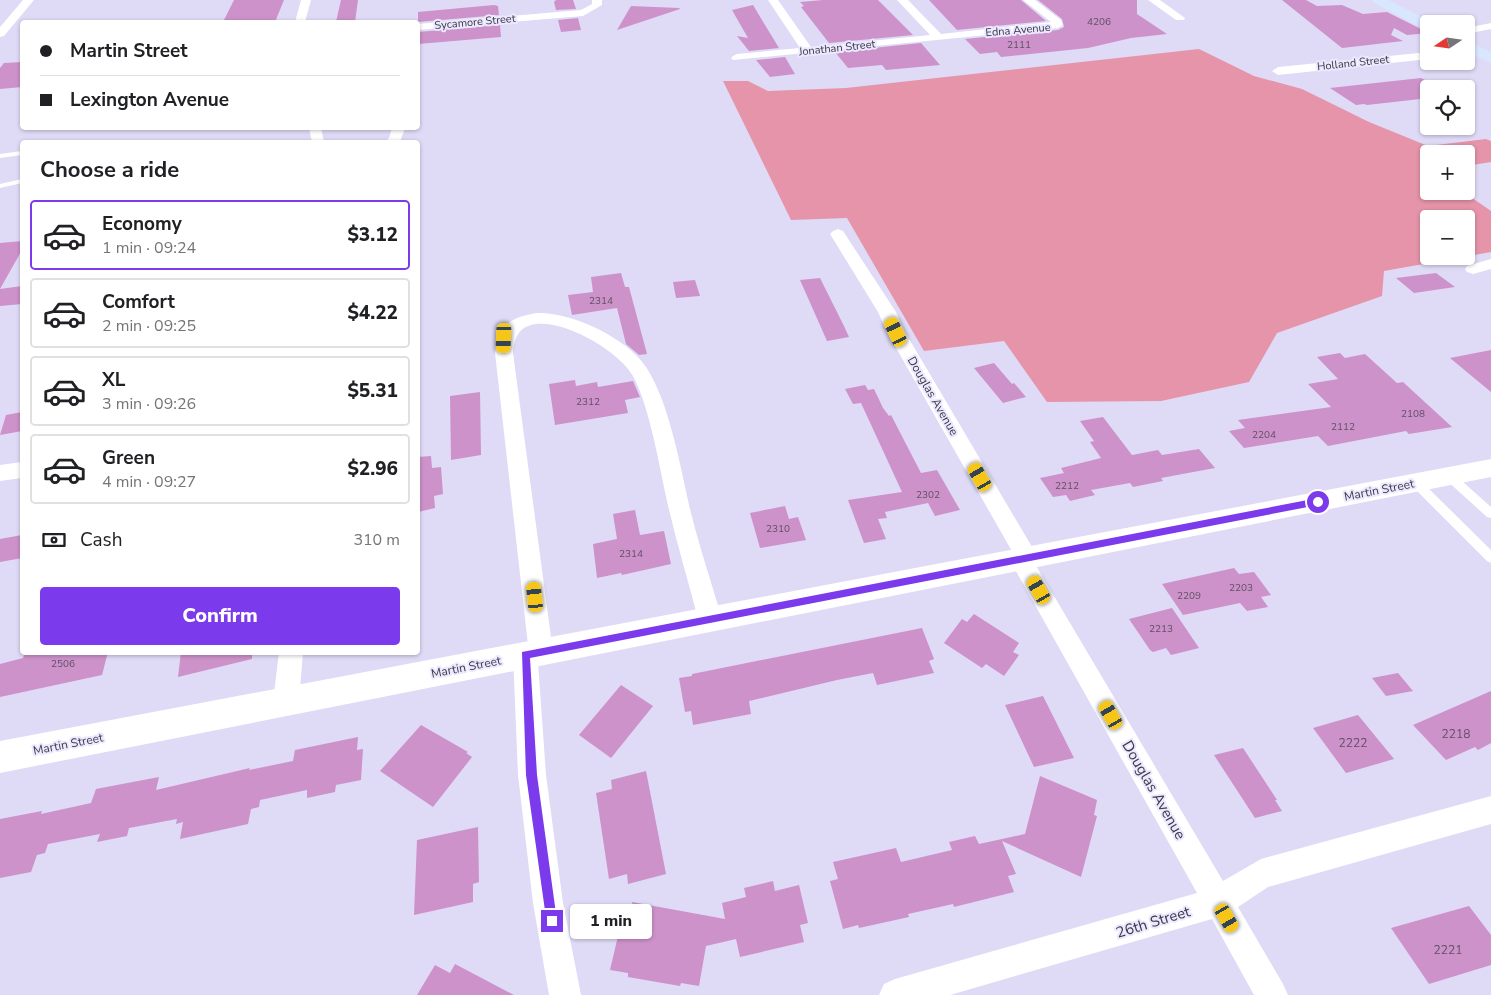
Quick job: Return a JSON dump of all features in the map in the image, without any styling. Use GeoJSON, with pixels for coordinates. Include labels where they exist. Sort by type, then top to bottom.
{"type":"FeatureCollection","features":[{"type":"Feature","properties":{"kind":"main road"},"geometry":{"type":"LineString","coordinates":[[1379,0],[1420,21]]}},
{"type":"Feature","properties":{"kind":"main road"},"geometry":{"type":"LineString","coordinates":[[1475,51],[1491,58]]}},
{"type":"Feature","properties":{"kind":"street"},"geometry":{"type":"LineString","coordinates":[[0,34],[30,0]]}},
{"type":"Feature","properties":{"kind":"street"},"geometry":{"type":"LineString","coordinates":[[301,20],[306,0]]}},
{"type":"Feature","properties":{"kind":"street","name":"Sycamore Street"},"geometry":{"type":"LineString","coordinates":[[420,27],[533,18],[590,11],[597,6],[597,0]]}},
{"type":"Feature","properties":{"kind":"street"},"geometry":{"type":"LineString","coordinates":[[773,0],[808,51]]}},
{"type":"Feature","properties":{"kind":"street"},"geometry":{"type":"LineString","coordinates":[[902,0],[938,37]]}},
{"type":"Feature","properties":{"kind":"street","name":"Edna Avenue"},"geometry":{"type":"LineString","coordinates":[[938,37],[1058,25],[1057,22],[1028,0]]}},
{"type":"Feature","properties":{"kind":"street"},"geometry":{"type":"LineString","coordinates":[[1154,0],[1180,18]]}},
{"type":"Feature","properties":{"kind":"street"},"geometry":{"type":"LineString","coordinates":[[1475,24],[1491,25]]}},
{"type":"Feature","properties":{"kind":"street"},"geometry":{"type":"LineString","coordinates":[[1475,29],[1491,25]]}},
{"type":"Feature","properties":{"kind":"street","name":"Jonathan Street"},"geometry":{"type":"LineString","coordinates":[[737,58],[938,37]]}},
{"type":"Feature","properties":{"kind":"street","name":"Holland Street"},"geometry":{"type":"LineString","coordinates":[[1278,71],[1420,56]]}},
{"type":"Feature","properties":{"kind":"street","name":"Douglas Avenue"},"geometry":{"type":"LineString","coordinates":[[838,234],[887,312],[896,332],[1272,995]]}},
{"type":"Feature","properties":{"kind":"street"},"geometry":{"type":"LineString","coordinates":[[1473,269],[1491,264]]}},
{"type":"Feature","properties":{"kind":"street"},"geometry":{"type":"LineString","coordinates":[[565,995],[548,903],[532,775],[533,579],[504,353],[504,338],[518,324],[531,319],[556,320],[570,324],[620,349],[640,373],[648,387],[666,451],[684,529],[710,619]]}},
{"type":"Feature","properties":{"kind":"street","name":"Martin Street"},"geometry":{"type":"LineString","coordinates":[[0,757],[1491,468]]}},
{"type":"Feature","properties":{"kind":"street"},"geometry":{"type":"LineString","coordinates":[[0,473],[20,470]]}},
{"type":"Feature","properties":{"kind":"street"},"geometry":{"type":"LineString","coordinates":[[286,702],[291,655]]}},
{"type":"Feature","properties":{"kind":"street","name":"26th Street"},"geometry":{"type":"LineString","coordinates":[[895,995],[1218,902],[1261,874],[1491,810]]}},
{"type":"Feature","properties":{"kind":"lane"},"geometry":{"type":"LineString","coordinates":[[0,156],[20,153]]}},
{"type":"Feature","properties":{"kind":"lane"},"geometry":{"type":"LineString","coordinates":[[0,186],[20,181]]}},
{"type":"Feature","properties":{"kind":"lane"},"geometry":{"type":"LineString","coordinates":[[1449,476],[1491,514]]}},
{"type":"Feature","properties":{"kind":"lane"},"geometry":{"type":"LineString","coordinates":[[1416,483],[1491,558]]}},
{"type":"Feature","properties":{"kind":"shaded area"},"geometry":{"type":"Polygon","coordinates":[[[1199,49],[1254,76],[1302,89],[1369,122],[1426,145],[1420,145],[1420,200],[1475,200],[1491,211],[1491,252],[1475,255],[1475,210],[1420,210],[1420,265],[1384,271],[1382,296],[1277,333],[1249,382],[1161,401],[1047,402],[1004,341],[924,351],[847,218],[791,220],[723,81],[748,81],[768,91],[846,88],[1199,49]]]}},
{"type":"Feature","properties":{"kind":"shaded area"},"geometry":{"type":"Polygon","coordinates":[[[1486,139],[1491,141],[1491,162],[1475,165],[1475,145],[1436,145],[1486,139]]]}},
{"type":"Feature","properties":{"kind":"building"},"geometry":{"type":"Polygon","coordinates":[[[234,0],[284,0],[276,20],[224,20],[234,0]]]}},
{"type":"Feature","properties":{"kind":"building"},"geometry":{"type":"Polygon","coordinates":[[[341,0],[358,0],[355,20],[336,20],[341,0]]]}},
{"type":"Feature","properties":{"kind":"building"},"geometry":{"type":"Polygon","coordinates":[[[556,0],[573,0],[576,9],[556,10],[554,2],[556,0]]]}},
{"type":"Feature","properties":{"kind":"building"},"geometry":{"type":"Polygon","coordinates":[[[878,0],[913,35],[829,43],[801,7],[804,6],[800,2],[878,0]]]}},
{"type":"Feature","properties":{"kind":"building"},"geometry":{"type":"Polygon","coordinates":[[[929,0],[1021,0],[1046,21],[957,30],[929,0]]]}},
{"type":"Feature","properties":{"kind":"building"},"geometry":{"type":"Polygon","coordinates":[[[1038,0],[1137,0],[1137,14],[1167,34],[1131,38],[1088,48],[1001,57],[997,52],[980,54],[965,39],[1058,30],[1064,27],[1062,19],[1038,0]]]}},
{"type":"Feature","properties":{"kind":"building"},"geometry":{"type":"Polygon","coordinates":[[[1282,0],[1306,0],[1317,6],[1342,5],[1363,14],[1387,12],[1420,28],[1420,34],[1407,35],[1394,28],[1391,35],[1403,41],[1342,48],[1282,0]]]}},
{"type":"Feature","properties":{"kind":"building"},"geometry":{"type":"Polygon","coordinates":[[[494,5],[498,6],[499,15],[420,22],[418,20],[418,12],[494,5]]]}},
{"type":"Feature","properties":{"kind":"building"},"geometry":{"type":"Polygon","coordinates":[[[753,5],[779,48],[749,51],[737,36],[748,38],[732,10],[753,5]]]}},
{"type":"Feature","properties":{"kind":"building"},"geometry":{"type":"Polygon","coordinates":[[[631,6],[679,8],[680,9],[617,30],[631,6]]]}},
{"type":"Feature","properties":{"kind":"building"},"geometry":{"type":"Polygon","coordinates":[[[578,18],[581,30],[561,32],[558,20],[578,18]]]}},
{"type":"Feature","properties":{"kind":"building"},"geometry":{"type":"Polygon","coordinates":[[[500,25],[501,37],[420,44],[420,32],[500,25]]]}},
{"type":"Feature","properties":{"kind":"building"},"geometry":{"type":"Polygon","coordinates":[[[921,43],[940,65],[886,70],[882,65],[848,68],[835,52],[921,43]]]}},
{"type":"Feature","properties":{"kind":"building"},"geometry":{"type":"Polygon","coordinates":[[[785,57],[795,74],[770,77],[756,60],[785,57]]]}},
{"type":"Feature","properties":{"kind":"building"},"geometry":{"type":"Polygon","coordinates":[[[20,62],[20,87],[0,89],[0,68],[4,63],[20,62]]]}},
{"type":"Feature","properties":{"kind":"building"},"geometry":{"type":"Polygon","coordinates":[[[1421,78],[1425,80],[1420,80],[1420,99],[1367,105],[1356,105],[1330,88],[1421,78]]]}},
{"type":"Feature","properties":{"kind":"building"},"geometry":{"type":"Polygon","coordinates":[[[20,241],[20,254],[0,289],[0,243],[20,241]]]}},
{"type":"Feature","properties":{"kind":"building"},"geometry":{"type":"Polygon","coordinates":[[[621,273],[625,287],[629,287],[647,354],[639,355],[626,344],[617,308],[572,315],[568,295],[593,292],[591,277],[621,273]]]}},
{"type":"Feature","properties":{"kind":"building"},"geometry":{"type":"Polygon","coordinates":[[[1436,273],[1455,287],[1414,293],[1396,278],[1436,273]]]}},
{"type":"Feature","properties":{"kind":"building"},"geometry":{"type":"Polygon","coordinates":[[[820,278],[849,337],[827,341],[800,280],[820,278]]]}},
{"type":"Feature","properties":{"kind":"building"},"geometry":{"type":"Polygon","coordinates":[[[695,280],[700,296],[676,298],[673,282],[695,280]]]}},
{"type":"Feature","properties":{"kind":"building"},"geometry":{"type":"Polygon","coordinates":[[[20,286],[20,304],[0,306],[0,289],[20,286]]]}},
{"type":"Feature","properties":{"kind":"building"},"geometry":{"type":"Polygon","coordinates":[[[1491,350],[1491,392],[1450,358],[1491,350]]]}},
{"type":"Feature","properties":{"kind":"building"},"geometry":{"type":"Polygon","coordinates":[[[1340,353],[1345,358],[1365,354],[1397,383],[1403,382],[1452,427],[1409,434],[1406,431],[1328,446],[1318,436],[1244,448],[1229,431],[1245,428],[1238,420],[1331,407],[1308,384],[1338,379],[1317,357],[1340,353]]]}},
{"type":"Feature","properties":{"kind":"building"},"geometry":{"type":"Polygon","coordinates":[[[994,363],[1026,397],[1003,403],[974,368],[994,363]]]}},
{"type":"Feature","properties":{"kind":"building"},"geometry":{"type":"Polygon","coordinates":[[[575,380],[576,386],[597,382],[598,387],[633,381],[640,397],[625,400],[628,413],[555,425],[549,384],[575,380]]]}},
{"type":"Feature","properties":{"kind":"building"},"geometry":{"type":"Polygon","coordinates":[[[865,385],[868,390],[874,389],[883,408],[889,416],[891,415],[921,473],[937,470],[960,510],[935,516],[928,503],[885,512],[887,518],[878,519],[886,539],[864,543],[848,500],[902,492],[861,403],[853,404],[845,389],[865,385]]]}},
{"type":"Feature","properties":{"kind":"building"},"geometry":{"type":"Polygon","coordinates":[[[480,392],[481,455],[451,460],[450,396],[480,392]]]}},
{"type":"Feature","properties":{"kind":"building"},"geometry":{"type":"Polygon","coordinates":[[[20,412],[20,431],[0,435],[6,415],[20,412]]]}},
{"type":"Feature","properties":{"kind":"building"},"geometry":{"type":"Polygon","coordinates":[[[1103,417],[1132,455],[1158,450],[1162,455],[1199,449],[1215,468],[1161,478],[1163,481],[1133,487],[1130,483],[1091,490],[1095,495],[1070,501],[1066,495],[1053,497],[1040,478],[1064,473],[1061,468],[1101,458],[1090,442],[1094,441],[1080,421],[1103,417]]]}},
{"type":"Feature","properties":{"kind":"building"},"geometry":{"type":"Polygon","coordinates":[[[431,456],[432,468],[441,467],[443,494],[434,496],[435,508],[420,512],[420,457],[431,456]]]}},
{"type":"Feature","properties":{"kind":"building"},"geometry":{"type":"Polygon","coordinates":[[[785,506],[789,519],[798,517],[806,540],[760,548],[750,513],[785,506]]]}},
{"type":"Feature","properties":{"kind":"building"},"geometry":{"type":"Polygon","coordinates":[[[635,510],[640,535],[664,531],[671,564],[622,575],[621,573],[597,578],[593,544],[617,539],[613,514],[635,510]]]}},
{"type":"Feature","properties":{"kind":"building"},"geometry":{"type":"Polygon","coordinates":[[[20,535],[20,558],[0,562],[0,539],[20,535]]]}},
{"type":"Feature","properties":{"kind":"building"},"geometry":{"type":"Polygon","coordinates":[[[1234,568],[1239,574],[1254,572],[1271,595],[1261,597],[1268,607],[1247,611],[1240,603],[1183,615],[1162,584],[1234,568]]]}},
{"type":"Feature","properties":{"kind":"building"},"geometry":{"type":"Polygon","coordinates":[[[1172,608],[1199,648],[1171,655],[1166,648],[1153,652],[1129,619],[1172,608]]]}},
{"type":"Feature","properties":{"kind":"building"},"geometry":{"type":"Polygon","coordinates":[[[974,614],[1019,643],[1013,652],[1019,655],[1004,676],[986,664],[982,668],[944,643],[962,619],[967,622],[974,614]]]}},
{"type":"Feature","properties":{"kind":"building"},"geometry":{"type":"Polygon","coordinates":[[[922,628],[934,659],[929,661],[934,673],[877,685],[873,673],[837,680],[749,701],[751,714],[693,725],[691,711],[685,712],[679,678],[922,628]]]}},
{"type":"Feature","properties":{"kind":"building"},"geometry":{"type":"Polygon","coordinates":[[[24,655],[107,655],[102,675],[0,697],[0,664],[23,658],[24,655]]]}},
{"type":"Feature","properties":{"kind":"building"},"geometry":{"type":"Polygon","coordinates":[[[181,655],[252,655],[252,659],[178,677],[181,655]]]}},
{"type":"Feature","properties":{"kind":"building"},"geometry":{"type":"Polygon","coordinates":[[[1398,673],[1413,691],[1386,696],[1372,678],[1398,673]]]}},
{"type":"Feature","properties":{"kind":"building"},"geometry":{"type":"Polygon","coordinates":[[[621,685],[653,706],[611,758],[579,735],[621,685]]]}},
{"type":"Feature","properties":{"kind":"building"},"geometry":{"type":"Polygon","coordinates":[[[1491,691],[1491,743],[1478,750],[1475,747],[1446,760],[1413,725],[1491,691]]]}},
{"type":"Feature","properties":{"kind":"building"},"geometry":{"type":"Polygon","coordinates":[[[1043,696],[1074,758],[1034,767],[1005,705],[1043,696]]]}},
{"type":"Feature","properties":{"kind":"building"},"geometry":{"type":"Polygon","coordinates":[[[1358,715],[1394,759],[1346,773],[1313,728],[1358,715]]]}},
{"type":"Feature","properties":{"kind":"building"},"geometry":{"type":"Polygon","coordinates":[[[421,725],[468,752],[466,753],[472,757],[433,807],[380,771],[421,725]]]}},
{"type":"Feature","properties":{"kind":"building"},"geometry":{"type":"Polygon","coordinates":[[[358,737],[357,750],[363,749],[361,780],[336,785],[335,792],[307,798],[307,790],[260,800],[259,807],[251,809],[248,824],[180,839],[183,822],[176,824],[177,819],[129,828],[127,836],[97,842],[100,834],[48,844],[45,853],[37,855],[31,872],[0,878],[0,819],[42,811],[41,814],[91,803],[96,789],[159,777],[156,790],[250,768],[249,770],[293,761],[295,750],[358,737]]]}},
{"type":"Feature","properties":{"kind":"building"},"geometry":{"type":"Polygon","coordinates":[[[1243,748],[1277,800],[1275,800],[1282,811],[1255,818],[1214,755],[1243,748]]]}},
{"type":"Feature","properties":{"kind":"building"},"geometry":{"type":"Polygon","coordinates":[[[646,771],[666,874],[628,884],[627,874],[609,879],[596,793],[612,789],[611,780],[646,771]]]}},
{"type":"Feature","properties":{"kind":"building"},"geometry":{"type":"Polygon","coordinates":[[[1040,776],[1097,800],[1094,815],[1097,816],[1081,877],[1002,841],[1016,874],[1008,876],[1014,892],[954,907],[953,904],[908,914],[909,917],[859,928],[858,925],[843,929],[830,881],[838,879],[833,862],[896,848],[901,862],[952,850],[949,842],[975,836],[979,844],[1025,834],[1040,776]]]}},
{"type":"Feature","properties":{"kind":"building"},"geometry":{"type":"Polygon","coordinates":[[[478,827],[479,882],[473,884],[473,902],[414,915],[417,840],[478,827]]]}},
{"type":"Feature","properties":{"kind":"building"},"geometry":{"type":"Polygon","coordinates":[[[773,881],[775,891],[799,885],[808,923],[800,925],[804,942],[740,957],[736,939],[706,946],[699,986],[681,983],[680,986],[628,977],[628,973],[610,970],[622,919],[635,921],[632,902],[725,919],[722,903],[746,897],[744,888],[773,881]]]}},
{"type":"Feature","properties":{"kind":"building"},"geometry":{"type":"Polygon","coordinates":[[[1469,906],[1491,935],[1491,965],[1429,984],[1391,928],[1469,906]]]}},
{"type":"Feature","properties":{"kind":"building"},"geometry":{"type":"Polygon","coordinates":[[[455,964],[514,995],[417,995],[435,965],[450,973],[455,964]]]}},
{"type":"Feature","properties":{"kind":"route"},"geometry":{"type":"LineString","coordinates":[[552,921],[548,903],[532,775],[525,655],[1318,502]]}}]}
